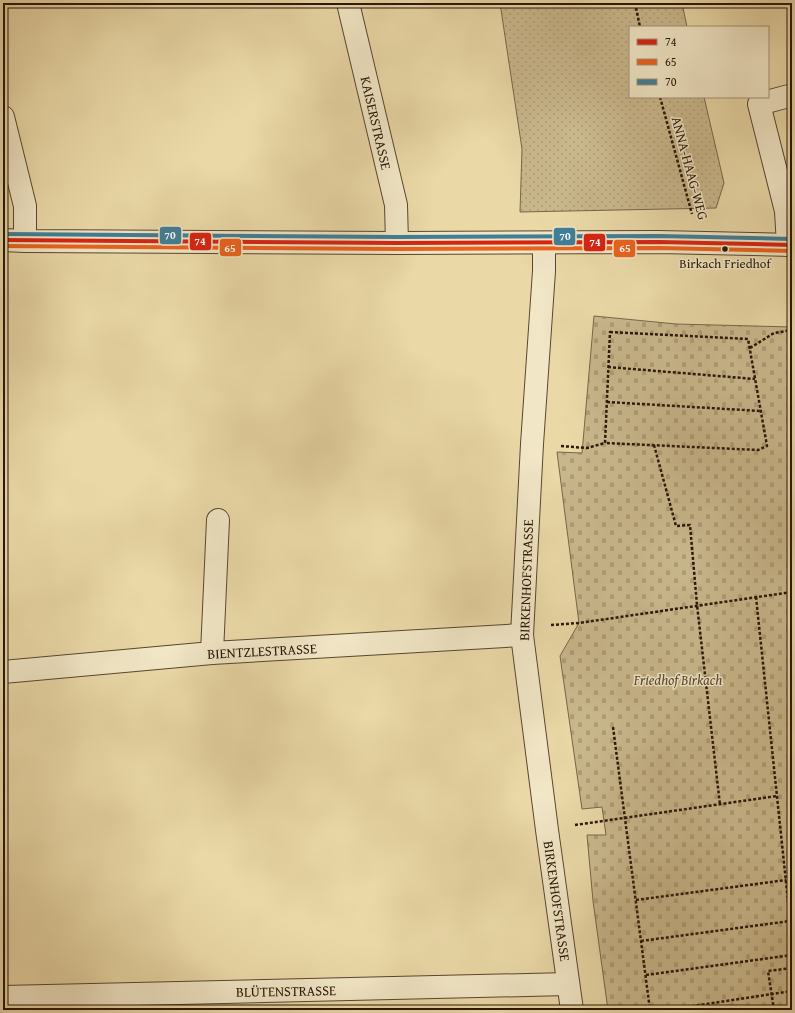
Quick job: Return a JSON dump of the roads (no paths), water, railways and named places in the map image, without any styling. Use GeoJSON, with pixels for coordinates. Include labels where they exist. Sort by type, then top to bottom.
{"type":"FeatureCollection","features":[{"type":"Feature","properties":{"kind":"street","name":"KAISERSTRASSE"},"geometry":{"type":"LineString","coordinates":[[348,3],[396,205],[397,243]]}},
{"type":"Feature","properties":{"kind":"street"},"geometry":{"type":"LineString","coordinates":[[3,240],[397,243],[659,242],[790,245],[789,210],[786,182],[759,104],[789,96]]}},
{"type":"Feature","properties":{"kind":"street"},"geometry":{"type":"LineString","coordinates":[[3,117],[25,206],[25,241]]}},
{"type":"Feature","properties":{"kind":"street","name":"BIRKENHOFSTRASSE"},"geometry":{"type":"LineString","coordinates":[[544,243],[544,271],[532,444],[522,632],[572,1010]]}},
{"type":"Feature","properties":{"kind":"street"},"geometry":{"type":"LineString","coordinates":[[212,653],[218,520]]}},
{"type":"Feature","properties":{"kind":"street","name":"BIENTZLESTRASSE"},"geometry":{"type":"LineString","coordinates":[[3,672],[212,653],[522,632]]}},
{"type":"Feature","properties":{"kind":"street","name":"BLÜTENSTRASSE"},"geometry":{"type":"LineString","coordinates":[[3,997],[568,984]]}},
{"type":"Feature","properties":{"kind":"place","name":"Birkach Friedhof"},"geometry":{"type":"Point","coordinates":[725,249]}},
{"type":"Feature","properties":{"kind":"park label","name":"Friedhof Birkach"},"geometry":{"type":"Point","coordinates":[678,680]}}]}
